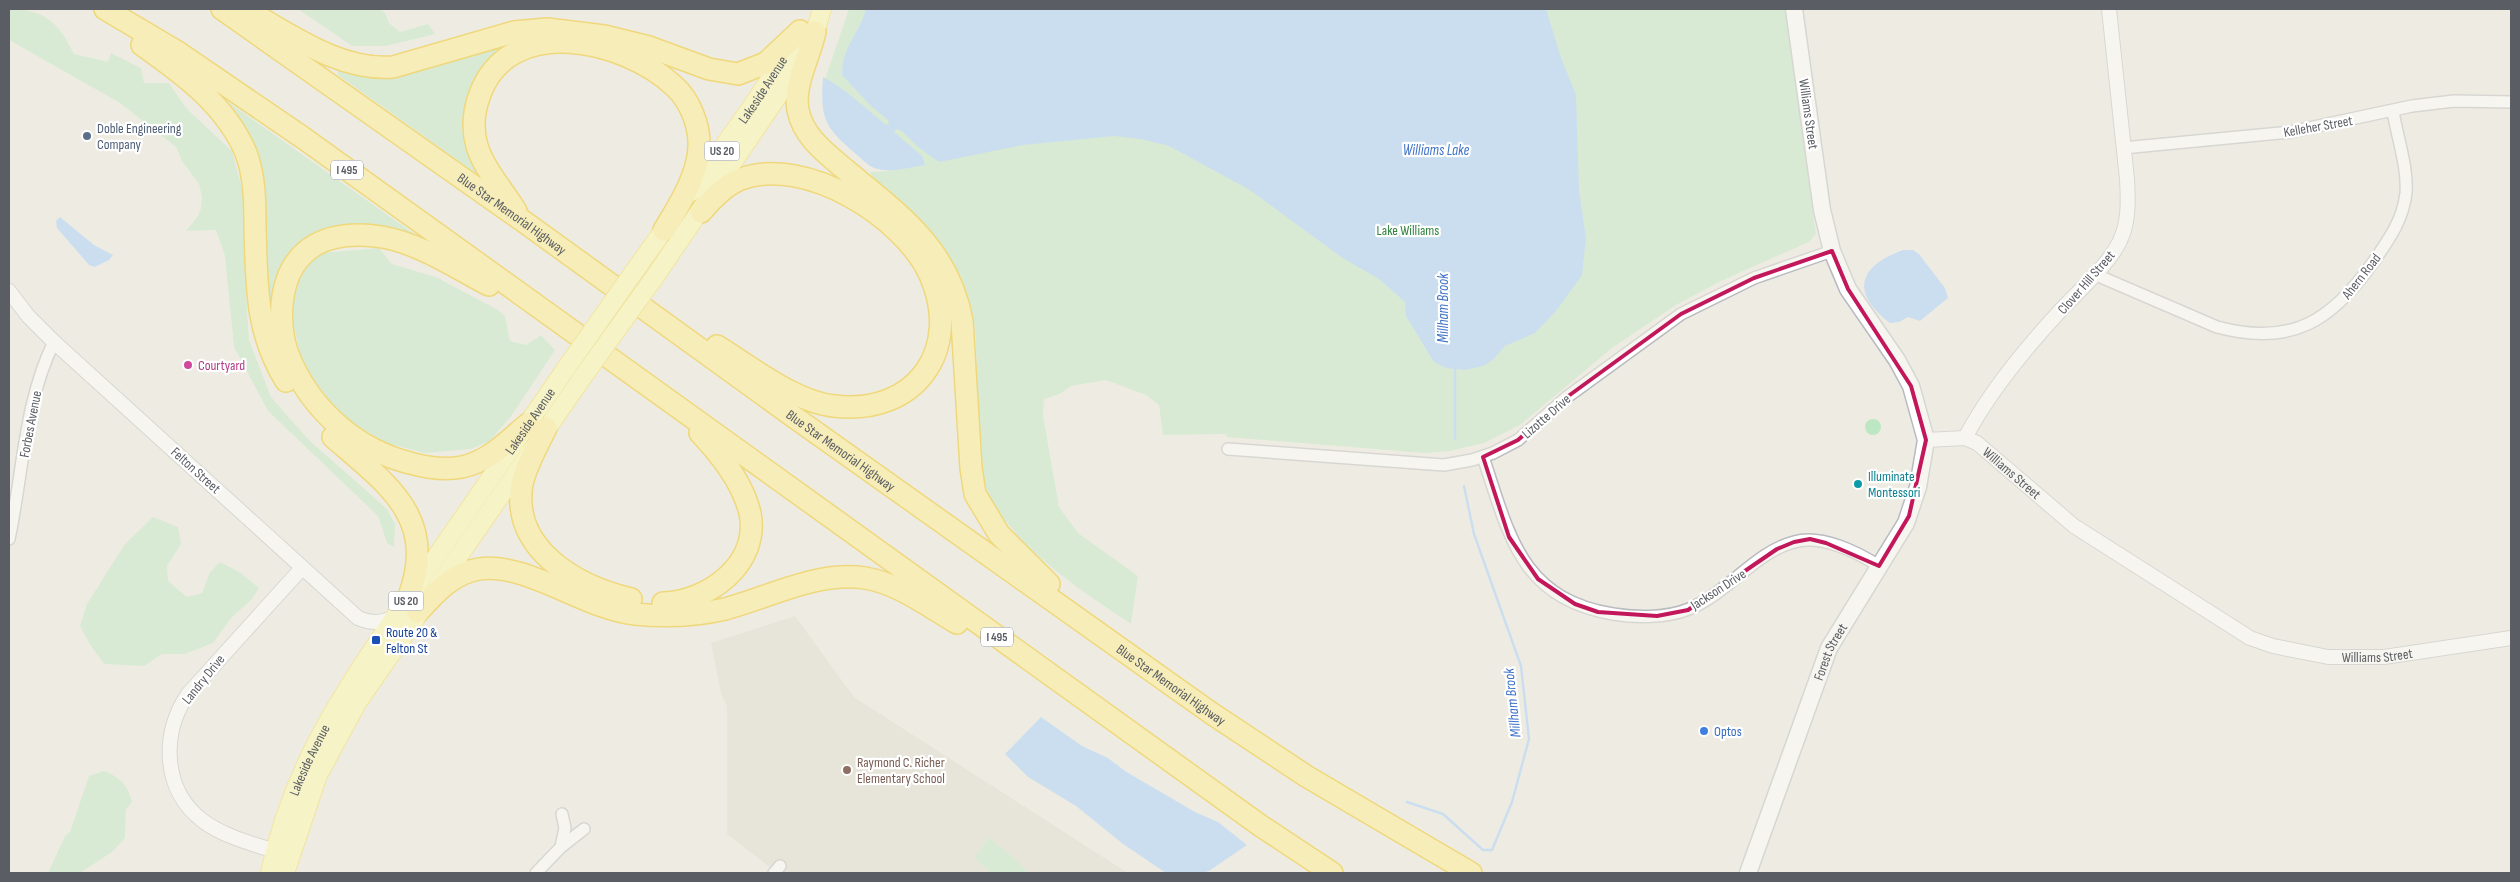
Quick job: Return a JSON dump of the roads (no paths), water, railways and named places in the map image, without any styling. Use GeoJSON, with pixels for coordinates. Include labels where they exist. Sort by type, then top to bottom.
{"type":"FeatureCollection","features":[{"type":"Feature","properties":{"kind":"highway","name":"Blue Star Memorial Highway"},"geometry":{"type":"LineString","coordinates":[[222,9],[523,221],[660,321],[1256,744],[1357,807],[1471,873]]}},
{"type":"Feature","properties":{"kind":"highway"},"geometry":{"type":"LineString","coordinates":[[245,9],[330,56],[373,69],[393,67],[514,32],[547,29],[604,36],[649,47],[709,69],[738,74],[766,64],[808,32]]}},
{"type":"Feature","properties":{"kind":"highway"},"geometry":{"type":"LineString","coordinates":[[113,13],[138,42],[190,80],[211,101],[234,130],[246,153],[254,191],[257,302],[265,336],[284,378],[304,407],[316,422],[394,494],[411,519],[418,546],[413,605]]}},
{"type":"Feature","properties":{"kind":"highway","name":"I 495"},"geometry":{"type":"LineString","coordinates":[[113,13],[176,51],[270,114],[1261,826],[1332,873]]}},
{"type":"Feature","properties":{"kind":"highway"},"geometry":{"type":"LineString","coordinates":[[808,32],[798,100],[802,121],[808,134],[829,156],[921,235],[942,264],[958,301],[962,321],[971,468],[975,494],[999,534],[1114,644]]}},
{"type":"Feature","properties":{"kind":"highway"},"geometry":{"type":"LineString","coordinates":[[523,221],[479,152],[475,136],[476,108],[486,80],[506,58],[535,44],[569,42],[605,50],[643,66],[674,86],[692,110],[699,138],[698,155],[686,190],[664,230]]}},
{"type":"Feature","properties":{"kind":"highway"},"geometry":{"type":"LineString","coordinates":[[660,321],[699,335],[802,397],[834,406],[868,406],[900,396],[922,378],[930,367],[936,352],[940,320],[935,289],[930,274],[921,259],[897,233],[871,210],[846,194],[812,180],[781,174],[759,174],[733,182],[718,193],[701,212]]}},
{"type":"Feature","properties":{"kind":"highway"},"geometry":{"type":"LineString","coordinates":[[537,426],[483,459],[457,468],[437,468],[404,462],[380,453],[354,439],[319,405],[304,385],[292,364],[281,322],[283,296],[289,276],[301,256],[319,243],[343,236],[384,237],[426,253],[569,328]]}},
{"type":"Feature","properties":{"kind":"highway"},"geometry":{"type":"LineString","coordinates":[[537,426],[524,477],[521,505],[524,523],[530,538],[542,553],[555,565],[586,583],[618,596],[654,603],[691,600],[714,588],[734,569],[748,541],[751,520],[745,499],[724,464],[699,431],[664,397]]}},
{"type":"Feature","properties":{"kind":"highway"},"geometry":{"type":"LineString","coordinates":[[413,605],[465,573],[486,568],[522,575],[615,610],[636,614],[673,616],[712,612],[816,582],[864,578],[886,584],[915,599],[1125,728]]}},
{"type":"Feature","properties":{"kind":"main road","name":"Lakeside Avenue"},"geometry":{"type":"LineString","coordinates":[[537,426],[582,378],[701,212],[782,90],[808,32],[816,9]]}},
{"type":"Feature","properties":{"kind":"main road","name":"Lakeside Avenue"},"geometry":{"type":"LineString","coordinates":[[282,853],[340,732],[413,605],[537,426],[567,367],[808,32],[822,9]]}},
{"type":"Feature","properties":{"kind":"main road","name":"Williams Street"},"geometry":{"type":"LineString","coordinates":[[1794,9],[1822,210],[1832,251],[1848,289],[1897,360],[1911,386],[1926,440]]}},
{"type":"Feature","properties":{"kind":"main road","name":"Forest Street"},"geometry":{"type":"LineString","coordinates":[[1748,873],[1825,657],[1838,630],[1898,537],[1912,508],[1922,468],[1926,440]]}},
{"type":"Feature","properties":{"kind":"main road","name":"Lakeside Avenue"},"geometry":{"type":"LineString","coordinates":[[282,853],[286,809],[314,744],[354,677],[395,617],[413,605]]}},
{"type":"Feature","properties":{"kind":"main road","name":"US 20"},"geometry":{"type":"LineString","coordinates":[[270,873],[282,853]]}},
{"type":"Feature","properties":{"kind":"main road","name":"US 20"},"geometry":{"type":"LineString","coordinates":[[282,853],[285,873]]}},
{"type":"Feature","properties":{"kind":"street","name":"Clover Hill Street"},"geometry":{"type":"LineString","coordinates":[[1966,438],[1979,413],[1999,386],[2044,329],[2094,274],[2118,244],[2124,228],[2128,192],[2109,9]]}},
{"type":"Feature","properties":{"kind":"street","name":"Kelleher Street"},"geometry":{"type":"LineString","coordinates":[[2123,148],[2290,132],[2393,111],[2454,101],[2511,102]]}},
{"type":"Feature","properties":{"kind":"street","name":"Ahern Road"},"geometry":{"type":"LineString","coordinates":[[2094,274],[2217,327],[2238,332],[2280,333],[2317,320],[2349,295],[2397,226],[2406,192],[2405,174],[2393,111]]}},
{"type":"Feature","properties":{"kind":"street","name":"Lizotte Drive"},"geometry":{"type":"LineString","coordinates":[[1228,449],[1444,465],[1483,457],[1518,440],[1567,397],[1681,314],[1754,278],[1832,251]]}},
{"type":"Feature","properties":{"kind":"street","name":"Felton Street"},"geometry":{"type":"LineString","coordinates":[[9,291],[28,316],[54,342],[358,618],[370,623],[382,623],[395,617]]}},
{"type":"Feature","properties":{"kind":"street","name":"Forbes Avenue"},"geometry":{"type":"LineString","coordinates":[[9,539],[36,390],[43,365],[54,342]]}},
{"type":"Feature","properties":{"kind":"street"},"geometry":{"type":"LineString","coordinates":[[1926,440],[1966,438]]}},
{"type":"Feature","properties":{"kind":"street","name":"Williams Street"},"geometry":{"type":"LineString","coordinates":[[1966,438],[1992,455],[2040,500],[2079,529],[2242,633],[2273,646],[2328,658],[2384,657],[2511,638]]}},
{"type":"Feature","properties":{"kind":"street","name":"Jackson Drive"},"geometry":{"type":"LineString","coordinates":[[1483,457],[1509,537],[1524,562],[1538,579],[1558,594],[1575,604],[1598,612],[1624,616],[1657,616],[1688,610],[1712,596],[1777,549],[1802,540],[1810,539],[1826,543],[1864,557],[1879,566]]}},
{"type":"Feature","properties":{"kind":"street","name":"Landry Drive"},"geometry":{"type":"LineString","coordinates":[[282,853],[222,832],[197,815],[176,786],[170,764],[169,744],[175,717],[188,694],[302,568]]}},
{"type":"Feature","properties":{"kind":"street"},"geometry":{"type":"LineString","coordinates":[[561,847],[565,828],[562,814]]}},
{"type":"Feature","properties":{"kind":"street"},"geometry":{"type":"LineString","coordinates":[[536,873],[561,847],[584,829]]}},
{"type":"Feature","properties":{"kind":"street"},"geometry":{"type":"LineString","coordinates":[[282,853],[297,873]]}},
{"type":"Feature","properties":{"kind":"water","name":"Williams Lake"},"geometry":{"type":"Polygon","coordinates":[[[866,9],[1546,9],[1561,58],[1576,95],[1579,190],[1586,238],[1582,275],[1556,311],[1535,333],[1505,346],[1493,360],[1483,366],[1465,370],[1446,368],[1434,362],[1406,316],[1405,302],[1379,279],[1341,257],[1250,190],[1169,146],[1141,139],[1114,136],[1023,145],[939,162],[918,147],[902,131],[896,129],[894,132],[922,156],[925,165],[896,170],[872,167],[845,145],[831,129],[826,121],[822,103],[823,77],[848,93],[886,125],[889,124],[888,120],[871,106],[842,75],[845,55],[866,9]]]}},
{"type":"Feature","properties":{"kind":"water"},"geometry":{"type":"Polygon","coordinates":[[[60,217],[94,245],[113,255],[109,260],[95,267],[89,265],[57,228],[56,221],[60,217]]]}},
{"type":"Feature","properties":{"kind":"water"},"geometry":{"type":"Polygon","coordinates":[[[1903,250],[1913,250],[1919,254],[1945,288],[1948,298],[1920,321],[1908,317],[1899,322],[1890,323],[1877,312],[1869,301],[1865,291],[1865,281],[1869,272],[1876,264],[1888,256],[1903,250]]]}},
{"type":"Feature","properties":{"kind":"water"},"geometry":{"type":"Polygon","coordinates":[[[1041,717],[1082,746],[1108,758],[1125,771],[1195,812],[1218,822],[1247,845],[1209,871],[1201,873],[1166,873],[1123,844],[1076,806],[1028,777],[1005,754],[1041,717]]]}},
{"type":"Feature","properties":{"kind":"waterway","name":"Millham Brook"},"geometry":{"type":"LineString","coordinates":[[1455,366],[1455,439]]}},
{"type":"Feature","properties":{"kind":"waterway","name":"Millham Brook"},"geometry":{"type":"LineString","coordinates":[[1407,802],[1443,814],[1483,850],[1492,850],[1512,802],[1529,739],[1521,666],[1474,534],[1464,486]]}},
{"type":"Feature","properties":{"kind":"place","name":"Doble Engineering Company"},"geometry":{"type":"Point","coordinates":[87,136]}},
{"type":"Feature","properties":{"kind":"place","name":"Courtyard"},"geometry":{"type":"Point","coordinates":[188,365]}},
{"type":"Feature","properties":{"kind":"place","name":"Illuminate Montessori"},"geometry":{"type":"Point","coordinates":[1858,484]}},
{"type":"Feature","properties":{"kind":"place","name":"Route 20 & Felton St"},"geometry":{"type":"Point","coordinates":[376,640]}},
{"type":"Feature","properties":{"kind":"place","name":"Optos"},"geometry":{"type":"Point","coordinates":[1704,731]}},
{"type":"Feature","properties":{"kind":"place","name":"Raymond C. Richer Elementary School"},"geometry":{"type":"Point","coordinates":[847,770]}},
{"type":"Feature","properties":{"kind":"park label","name":"Lake Williams"},"geometry":{"type":"Point","coordinates":[1408,230]}}]}
